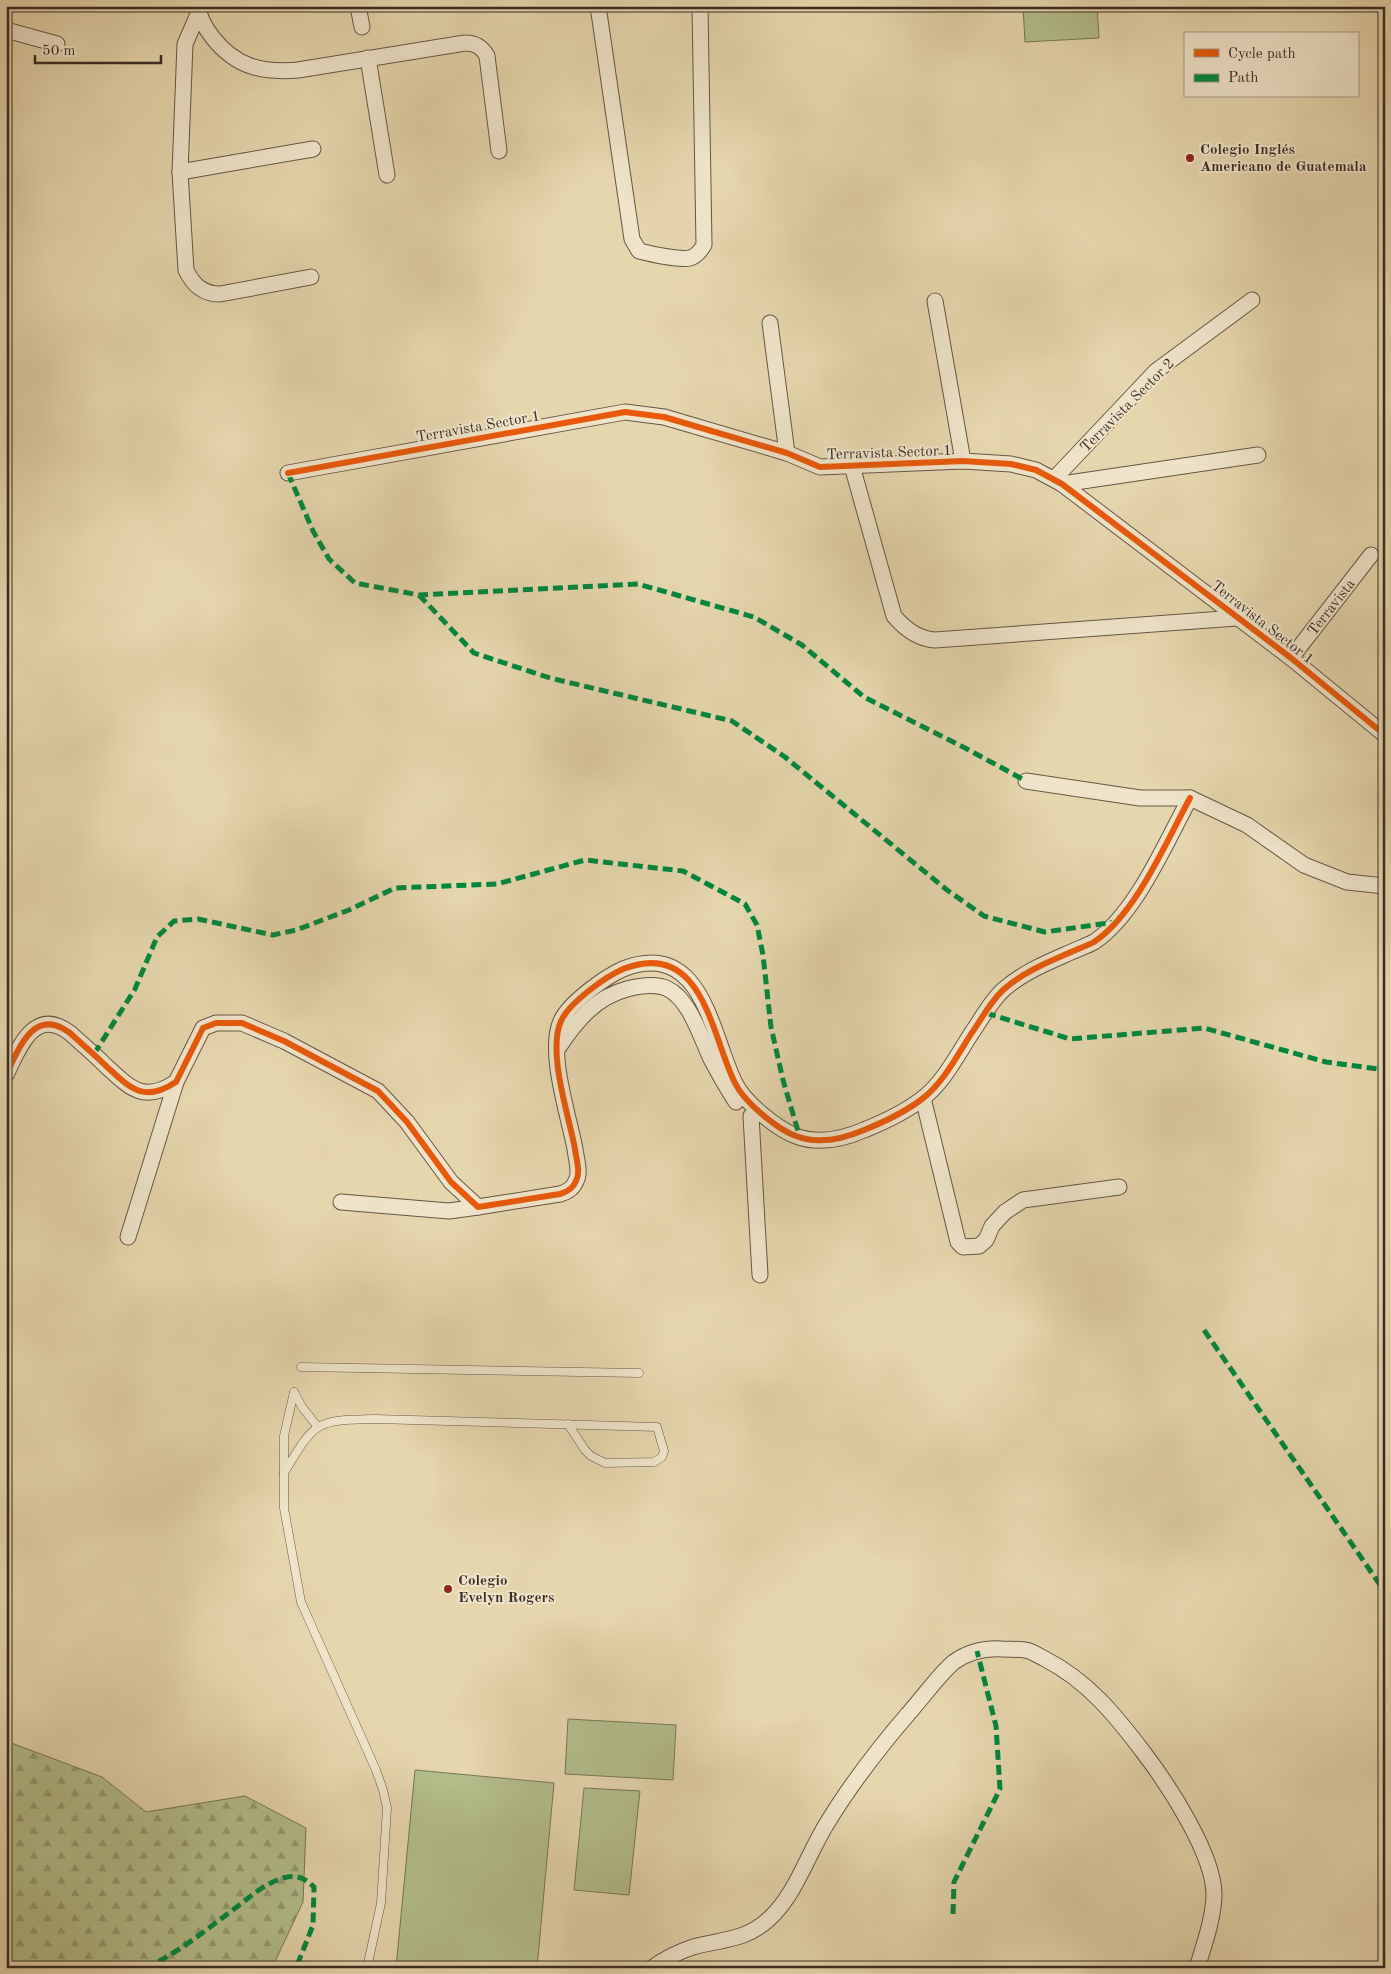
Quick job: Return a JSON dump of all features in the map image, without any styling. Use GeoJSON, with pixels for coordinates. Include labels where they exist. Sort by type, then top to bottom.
{"type":"FeatureCollection","features":[{"type":"Feature","properties":{"kind":"street"},"geometry":{"type":"LineString","coordinates":[[358,6],[362,27]]}},
{"type":"Feature","properties":{"kind":"street"},"geometry":{"type":"LineString","coordinates":[[598,6],[632,239],[639,251],[690,258],[699,254],[704,244],[700,6]]}},
{"type":"Feature","properties":{"kind":"street"},"geometry":{"type":"LineString","coordinates":[[199,9],[208,31],[221,48],[237,60],[256,68],[277,72],[465,44],[480,46],[489,61],[499,150]]}},
{"type":"Feature","properties":{"kind":"street"},"geometry":{"type":"LineString","coordinates":[[199,9],[185,44],[180,172],[186,270],[189,277],[200,289],[213,294],[311,277]]}},
{"type":"Feature","properties":{"kind":"street"},"geometry":{"type":"LineString","coordinates":[[6,30],[56,44]]}},
{"type":"Feature","properties":{"kind":"street"},"geometry":{"type":"LineString","coordinates":[[368,58],[387,175]]}},
{"type":"Feature","properties":{"kind":"street"},"geometry":{"type":"LineString","coordinates":[[180,172],[313,149]]}},
{"type":"Feature","properties":{"kind":"street","name":"Terravista Sector 2"},"geometry":{"type":"LineString","coordinates":[[1058,481],[1156,371],[1179,352],[1252,300]]}},
{"type":"Feature","properties":{"kind":"street"},"geometry":{"type":"LineString","coordinates":[[934,301],[963,461]]}},
{"type":"Feature","properties":{"kind":"street"},"geometry":{"type":"LineString","coordinates":[[770,322],[787,453]]}},
{"type":"Feature","properties":{"kind":"street","name":"Terravista Sector 1"},"geometry":{"type":"LineString","coordinates":[[288,473],[625,412],[664,417],[787,453],[820,467],[963,461],[1011,464],[1036,470],[1058,481],[1291,658],[1385,735]]}},
{"type":"Feature","properties":{"kind":"street"},"geometry":{"type":"LineString","coordinates":[[1058,481],[1258,455]]}},
{"type":"Feature","properties":{"kind":"street"},"geometry":{"type":"LineString","coordinates":[[852,466],[894,616],[902,625],[924,639],[1237,618]]}},
{"type":"Feature","properties":{"kind":"street","name":"Terravista"},"geometry":{"type":"LineString","coordinates":[[1291,658],[1371,555]]}},
{"type":"Feature","properties":{"kind":"street"},"geometry":{"type":"LineString","coordinates":[[1026,781],[1140,798],[1190,798],[1247,825],[1304,865],[1347,882],[1385,886]]}},
{"type":"Feature","properties":{"kind":"street"},"geometry":{"type":"LineString","coordinates":[[341,1202],[449,1210],[478,1208],[567,1192],[576,1183],[578,1170],[570,1120],[558,1072],[558,1033],[562,1019],[584,995],[602,980],[624,969],[648,963],[669,966],[687,977],[700,994],[736,1084],[744,1098],[780,1127],[800,1138],[826,1141],[846,1138],[887,1121],[923,1098],[947,1071],[1002,991],[1031,970],[1093,942],[1116,922],[1139,890],[1190,798]]}},
{"type":"Feature","properties":{"kind":"street"},"geometry":{"type":"LineString","coordinates":[[557,1050],[572,1026],[593,1005],[617,991],[639,986],[667,988],[684,1004],[724,1085],[740,1107],[751,1116],[780,1127]]}},
{"type":"Feature","properties":{"kind":"street"},"geometry":{"type":"LineString","coordinates":[[128,1237],[176,1082],[203,1028],[216,1022],[242,1023],[284,1041],[378,1091],[407,1122],[451,1182],[478,1208]]}},
{"type":"Feature","properties":{"kind":"street"},"geometry":{"type":"LineString","coordinates":[[6,1075],[22,1042],[35,1028],[47,1024],[60,1026],[129,1087],[145,1092],[170,1086],[176,1082]]}},
{"type":"Feature","properties":{"kind":"street"},"geometry":{"type":"LineString","coordinates":[[923,1098],[958,1242],[963,1247],[979,1246],[986,1240],[992,1226],[1005,1212],[1023,1200],[1119,1187]]}},
{"type":"Feature","properties":{"kind":"street"},"geometry":{"type":"LineString","coordinates":[[751,1116],[760,1275]]}},
{"type":"Feature","properties":{"kind":"street"},"geometry":{"type":"LineString","coordinates":[[652,1968],[672,1956],[691,1948],[741,1937],[770,1919],[789,1894],[825,1827],[872,1756],[954,1662],[977,1651],[994,1649],[1027,1650],[1076,1678],[1101,1700],[1123,1724],[1157,1770],[1198,1840],[1209,1864],[1213,1879],[1212,1916],[1197,1968]]}},
{"type":"Feature","properties":{"kind":"lane"},"geometry":{"type":"LineString","coordinates":[[301,1367],[639,1373]]}},
{"type":"Feature","properties":{"kind":"lane"},"geometry":{"type":"LineString","coordinates":[[318,1426],[302,1407],[294,1392],[284,1436],[284,1508],[301,1602],[376,1770],[387,1808],[381,1903],[367,1968]]}},
{"type":"Feature","properties":{"kind":"lane"},"geometry":{"type":"LineString","coordinates":[[283,1474],[304,1439],[318,1426],[336,1420],[376,1419],[568,1424],[657,1427],[665,1448],[660,1459],[651,1462],[605,1462],[591,1456],[568,1424]]}},
{"type":"Feature","properties":{"kind":"green space"},"geometry":{"type":"Polygon","coordinates":[[[1023,6],[1097,6],[1099,38],[1025,42],[1023,6]]]}},
{"type":"Feature","properties":{"kind":"green space"},"geometry":{"type":"Polygon","coordinates":[[[568,1719],[676,1725],[673,1780],[565,1774],[568,1719]]]}},
{"type":"Feature","properties":{"kind":"green space"},"geometry":{"type":"Polygon","coordinates":[[[6,1741],[102,1777],[146,1812],[245,1796],[306,1828],[303,1902],[272,1968],[6,1968],[6,1741]]]}},
{"type":"Feature","properties":{"kind":"green space"},"geometry":{"type":"Polygon","coordinates":[[[415,1770],[554,1783],[537,1968],[396,1968],[415,1770]]]}},
{"type":"Feature","properties":{"kind":"green space"},"geometry":{"type":"Polygon","coordinates":[[[584,1788],[640,1791],[629,1895],[574,1890],[584,1788]]]}},
{"type":"Feature","properties":{"kind":"marked path"},"geometry":{"type":"LineString","coordinates":[[288,473],[313,531],[329,559],[355,583],[419,595],[638,584],[754,617],[802,645],[864,697],[1026,781]]}},
{"type":"Feature","properties":{"kind":"marked path"},"geometry":{"type":"LineString","coordinates":[[419,595],[474,653],[550,678],[732,721],[785,757],[947,890],[984,916],[1045,932],[1115,922]]}},
{"type":"Feature","properties":{"kind":"marked path"},"geometry":{"type":"LineString","coordinates":[[94,1054],[135,989],[157,937],[174,921],[198,919],[273,935],[296,930],[349,910],[395,888],[497,884],[585,860],[683,871],[745,904],[757,925],[763,955],[771,1027],[783,1080],[800,1138]]}},
{"type":"Feature","properties":{"kind":"marked path"},"geometry":{"type":"LineString","coordinates":[[986,1013],[1070,1039],[1204,1028],[1326,1062],[1385,1070]]}},
{"type":"Feature","properties":{"kind":"marked path"},"geometry":{"type":"LineString","coordinates":[[1204,1330],[1385,1592]]}},
{"type":"Feature","properties":{"kind":"marked path"},"geometry":{"type":"LineString","coordinates":[[953,1914],[954,1882],[1000,1789],[996,1726],[977,1651]]}},
{"type":"Feature","properties":{"kind":"marked path"},"geometry":{"type":"LineString","coordinates":[[145,1968],[181,1948],[265,1886],[292,1876],[304,1879],[314,1887],[313,1925],[296,1968]]}},
{"type":"Feature","properties":{"kind":"cycle path"},"geometry":{"type":"LineString","coordinates":[[288,473],[625,412],[664,417],[787,453],[820,467],[963,461],[1011,464],[1036,470],[1062,484],[1291,658],[1385,735]]}},
{"type":"Feature","properties":{"kind":"cycle path"},"geometry":{"type":"LineString","coordinates":[[6,1075],[16,1053],[29,1034],[37,1027],[47,1024],[57,1026],[70,1033],[129,1086],[145,1092],[154,1092],[176,1082],[203,1028],[216,1023],[242,1023],[284,1041],[378,1091],[407,1122],[451,1182],[478,1207],[560,1194],[573,1186],[578,1170],[560,1084],[556,1049],[557,1034],[561,1021],[579,999],[607,978],[623,969],[650,963],[671,967],[687,979],[700,996],[735,1083],[753,1106],[780,1127],[796,1136],[813,1140],[831,1140],[856,1133],[887,1120],[909,1108],[930,1093],[1003,990],[1018,978],[1094,942],[1109,930],[1137,896],[1190,798]]}},
{"type":"Feature","properties":{"kind":"place","name":"Colegio Inglés Americano de Guatemala"},"geometry":{"type":"Point","coordinates":[1190,158]}},
{"type":"Feature","properties":{"kind":"place","name":"Colegio Evelyn Rogers"},"geometry":{"type":"Point","coordinates":[448,1589]}}]}
